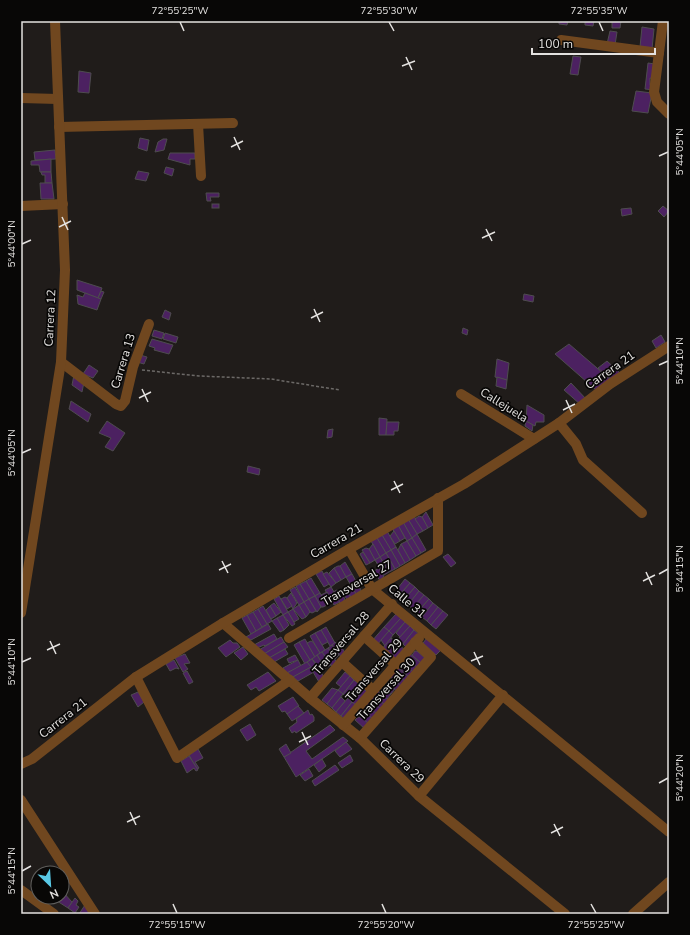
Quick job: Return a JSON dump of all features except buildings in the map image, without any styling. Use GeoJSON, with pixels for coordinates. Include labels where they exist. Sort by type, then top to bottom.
{"type":"FeatureCollection","features":[{"type":"Feature","properties":{"kind":"street","name":"Carrera 12"},"geometry":{"type":"LineString","coordinates":[[21,612],[61,362],[65,270],[55,21]]}},
{"type":"Feature","properties":{"kind":"street"},"geometry":{"type":"LineString","coordinates":[[663,21],[654,92],[657,102],[669,114]]}},
{"type":"Feature","properties":{"kind":"street"},"geometry":{"type":"LineString","coordinates":[[561,40],[659,53]]}},
{"type":"Feature","properties":{"kind":"street"},"geometry":{"type":"LineString","coordinates":[[21,98],[58,99]]}},
{"type":"Feature","properties":{"kind":"street"},"geometry":{"type":"LineString","coordinates":[[59,127],[233,123]]}},
{"type":"Feature","properties":{"kind":"street"},"geometry":{"type":"LineString","coordinates":[[198,124],[201,176]]}},
{"type":"Feature","properties":{"kind":"street"},"geometry":{"type":"LineString","coordinates":[[21,206],[62,204]]}},
{"type":"Feature","properties":{"kind":"street","name":"Carrera 13"},"geometry":{"type":"LineString","coordinates":[[61,362],[116,404],[121,406],[125,401],[133,367],[149,324]]}},
{"type":"Feature","properties":{"kind":"street","name":"Carrera 21"},"geometry":{"type":"LineString","coordinates":[[21,764],[32,759],[136,677],[223,623],[464,484],[559,423],[610,384],[669,346]]}},
{"type":"Feature","properties":{"kind":"street","name":"Callejuela"},"geometry":{"type":"LineString","coordinates":[[461,394],[534,439]]}},
{"type":"Feature","properties":{"kind":"street"},"geometry":{"type":"LineString","coordinates":[[559,423],[576,444],[583,460],[642,513]]}},
{"type":"Feature","properties":{"kind":"street","name":"Transversal 27"},"geometry":{"type":"LineString","coordinates":[[289,638],[438,551],[438,498]]}},
{"type":"Feature","properties":{"kind":"street","name":"Calle 31"},"geometry":{"type":"LineString","coordinates":[[349,549],[372,589],[669,832]]}},
{"type":"Feature","properties":{"kind":"street","name":"Transversal 28"},"geometry":{"type":"LineString","coordinates":[[310,698],[392,604]]}},
{"type":"Feature","properties":{"kind":"street","name":"Carrera 29"},"geometry":{"type":"LineString","coordinates":[[223,623],[310,698],[360,738],[419,796],[565,914]]}},
{"type":"Feature","properties":{"kind":"street","name":"Transversal 29"},"geometry":{"type":"LineString","coordinates":[[343,725],[424,632]]}},
{"type":"Feature","properties":{"kind":"street"},"geometry":{"type":"LineString","coordinates":[[364,636],[395,664]]}},
{"type":"Feature","properties":{"kind":"street","name":"Transversal 30"},"geometry":{"type":"LineString","coordinates":[[360,738],[431,658],[415,642]]}},
{"type":"Feature","properties":{"kind":"street"},"geometry":{"type":"LineString","coordinates":[[342,662],[373,690]]}},
{"type":"Feature","properties":{"kind":"street"},"geometry":{"type":"LineString","coordinates":[[136,677],[177,758],[290,680]]}},
{"type":"Feature","properties":{"kind":"street"},"geometry":{"type":"LineString","coordinates":[[419,796],[503,695]]}},
{"type":"Feature","properties":{"kind":"street"},"geometry":{"type":"LineString","coordinates":[[21,800],[95,914]]}},
{"type":"Feature","properties":{"kind":"street"},"geometry":{"type":"LineString","coordinates":[[633,914],[669,882]]}},
{"type":"Feature","properties":{"kind":"street"},"geometry":{"type":"LineString","coordinates":[[21,890],[54,914]]}},
{"type":"Feature","properties":{"kind":"path"},"geometry":{"type":"LineString","coordinates":[[133,367],[151,372],[199,376],[271,378],[340,390]]}}]}
